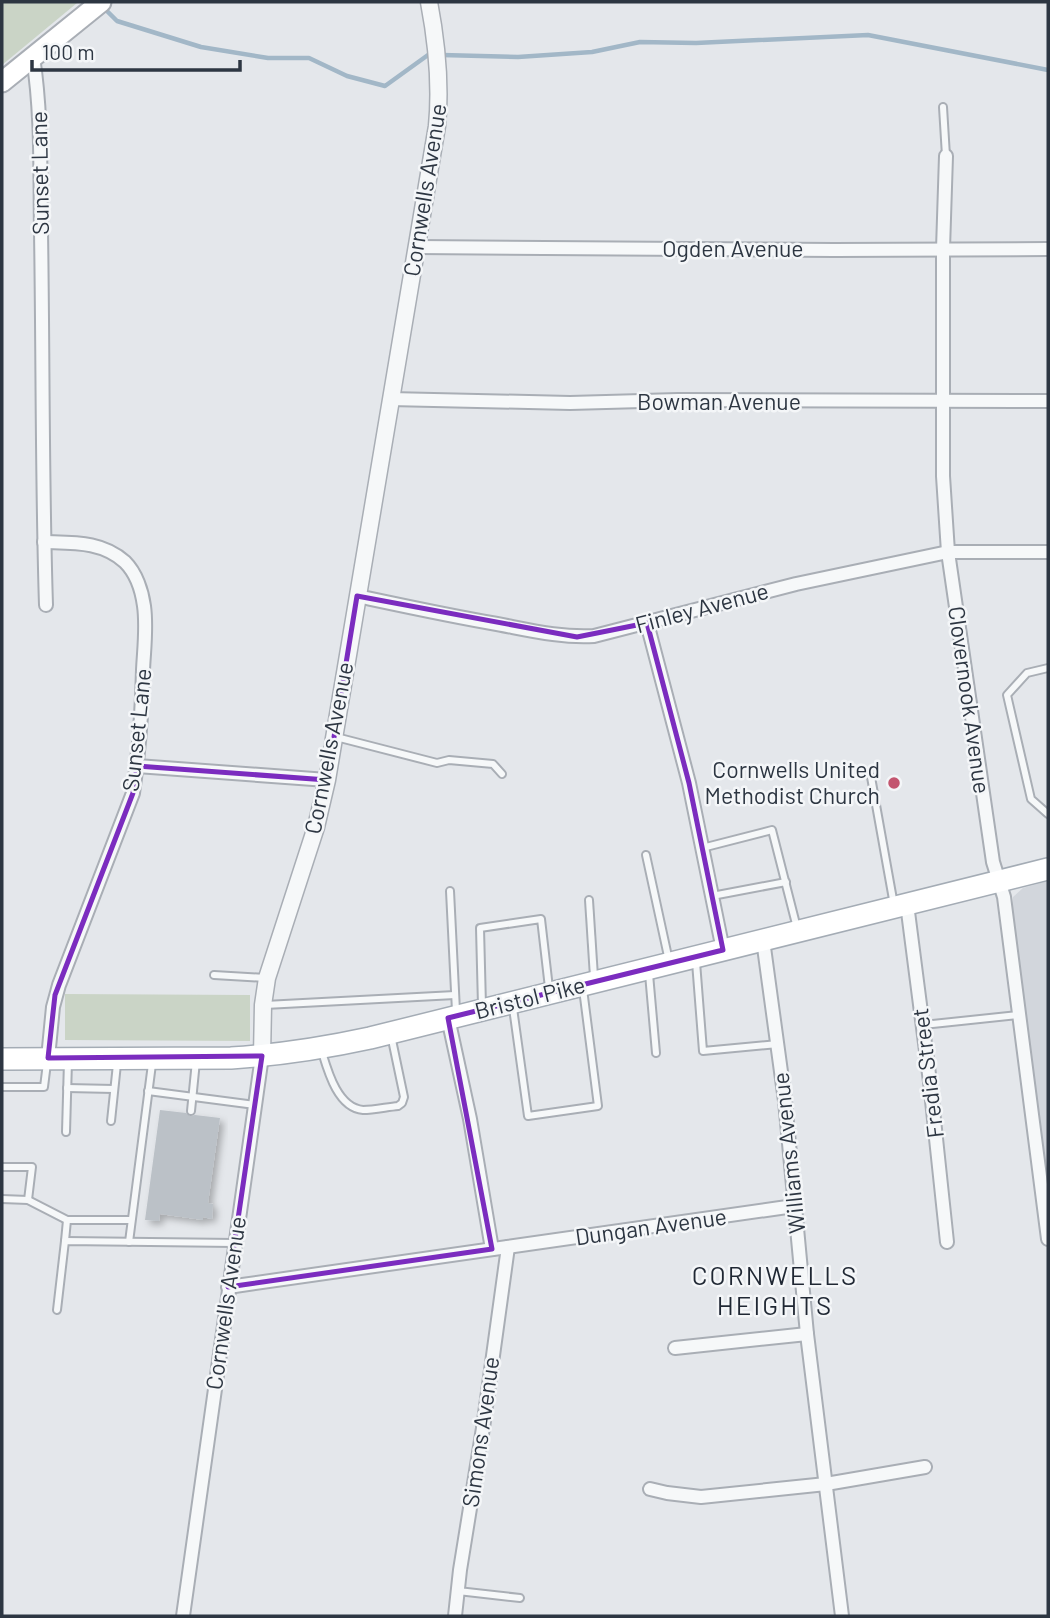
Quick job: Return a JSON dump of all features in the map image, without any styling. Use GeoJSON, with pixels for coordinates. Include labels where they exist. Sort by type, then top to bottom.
{"type":"FeatureCollection","features":[{"type":"Feature","properties":{"kind":"main road"},"geometry":{"type":"LineString","coordinates":[[2,82],[95,7]]}},
{"type":"Feature","properties":{"kind":"main road","name":"Bristol Pike"},"geometry":{"type":"LineString","coordinates":[[2,1059],[262,1056],[321,1048],[391,1033],[1048,869]]}},
{"type":"Feature","properties":{"kind":"street","name":"Cornwells Avenue"},"geometry":{"type":"LineString","coordinates":[[183,1616],[262,1056],[263,1005],[267,978],[316,827],[327,780],[437,127],[438,55],[429,2]]}},
{"type":"Feature","properties":{"kind":"street","name":"Sunset Lane"},"geometry":{"type":"LineString","coordinates":[[33,57],[39,100],[46,605]]}},
{"type":"Feature","properties":{"kind":"street","name":"Clovernook Avenue"},"geometry":{"type":"LineString","coordinates":[[946,156],[943,248],[943,476],[948,552],[993,862],[1004,897],[1048,1239]]}},
{"type":"Feature","properties":{"kind":"street","name":"Ogden Avenue"},"geometry":{"type":"LineString","coordinates":[[417,247],[1048,249]]}},
{"type":"Feature","properties":{"kind":"street","name":"Bowman Avenue"},"geometry":{"type":"LineString","coordinates":[[390,399],[570,403],[677,400],[1048,401]]}},
{"type":"Feature","properties":{"kind":"street","name":"Sunset Lane"},"geometry":{"type":"LineString","coordinates":[[44,542],[90,544],[108,551],[126,564],[132,570],[139,586],[144,603],[145,624],[142,711],[133,793],[59,985],[53,1007],[58,1058]]}},
{"type":"Feature","properties":{"kind":"street","name":"Finley Avenue"},"geometry":{"type":"LineString","coordinates":[[357,596],[548,634],[594,636],[796,584],[948,552],[1048,552]]}},
{"type":"Feature","properties":{"kind":"street"},"geometry":{"type":"LineString","coordinates":[[646,623],[689,783],[723,950]]}},
{"type":"Feature","properties":{"kind":"street"},"geometry":{"type":"LineString","coordinates":[[137,766],[327,780]]}},
{"type":"Feature","properties":{"kind":"street","name":"Fredia Street"},"geometry":{"type":"LineString","coordinates":[[901,906],[923,1024],[947,1242]]}},
{"type":"Feature","properties":{"kind":"street","name":"Williams Avenue"},"geometry":{"type":"LineString","coordinates":[[763,940],[785,1101],[807,1334],[842,1616]]}},
{"type":"Feature","properties":{"kind":"street"},"geometry":{"type":"LineString","coordinates":[[229,1287],[492,1249],[452,1017]]}},
{"type":"Feature","properties":{"kind":"street","name":"Dungan Avenue"},"geometry":{"type":"LineString","coordinates":[[492,1249],[794,1206]]}},
{"type":"Feature","properties":{"kind":"street","name":"Simons Avenue"},"geometry":{"type":"LineString","coordinates":[[455,1616],[508,1247]]}},
{"type":"Feature","properties":{"kind":"street"},"geometry":{"type":"LineString","coordinates":[[676,1348],[807,1334]]}},
{"type":"Feature","properties":{"kind":"street"},"geometry":{"type":"LineString","coordinates":[[650,1489],[701,1497],[826,1484],[925,1467]]}},
{"type":"Feature","properties":{"kind":"lane"},"geometry":{"type":"LineString","coordinates":[[943,107],[946,156]]}},
{"type":"Feature","properties":{"kind":"lane"},"geometry":{"type":"LineString","coordinates":[[1048,668],[1027,673],[1007,695],[1031,799],[1048,814]]}},
{"type":"Feature","properties":{"kind":"lane"},"geometry":{"type":"LineString","coordinates":[[334,737],[437,763],[449,760],[493,764],[502,774]]}},
{"type":"Feature","properties":{"kind":"lane"},"geometry":{"type":"LineString","coordinates":[[871,777],[901,906]]}},
{"type":"Feature","properties":{"kind":"lane"},"geometry":{"type":"LineString","coordinates":[[1039,806],[1048,804]]}},
{"type":"Feature","properties":{"kind":"lane"},"geometry":{"type":"LineString","coordinates":[[702,848],[772,830],[798,931]]}},
{"type":"Feature","properties":{"kind":"lane"},"geometry":{"type":"LineString","coordinates":[[646,855],[669,963]]}},
{"type":"Feature","properties":{"kind":"lane"},"geometry":{"type":"LineString","coordinates":[[712,896],[786,882]]}},
{"type":"Feature","properties":{"kind":"lane"},"geometry":{"type":"LineString","coordinates":[[450,891],[455,995],[452,1017]]}},
{"type":"Feature","properties":{"kind":"lane"},"geometry":{"type":"LineString","coordinates":[[513,1002],[528,1116],[598,1106],[589,983],[589,900]]}},
{"type":"Feature","properties":{"kind":"lane"},"geometry":{"type":"LineString","coordinates":[[482,1010],[480,928],[541,919],[550,993]]}},
{"type":"Feature","properties":{"kind":"lane"},"geometry":{"type":"LineString","coordinates":[[696,957],[703,1051],[778,1044]]}},
{"type":"Feature","properties":{"kind":"lane"},"geometry":{"type":"LineString","coordinates":[[648,969],[656,1053]]}},
{"type":"Feature","properties":{"kind":"lane"},"geometry":{"type":"LineString","coordinates":[[214,975],[267,978]]}},
{"type":"Feature","properties":{"kind":"lane"},"geometry":{"type":"LineString","coordinates":[[263,1005],[455,995]]}},
{"type":"Feature","properties":{"kind":"lane"},"geometry":{"type":"LineString","coordinates":[[923,1024],[1019,1015]]}},
{"type":"Feature","properties":{"kind":"lane"},"geometry":{"type":"LineString","coordinates":[[321,1048],[329,1073],[342,1099],[362,1110],[398,1106],[404,1097],[391,1033]]}},
{"type":"Feature","properties":{"kind":"lane"},"geometry":{"type":"LineString","coordinates":[[2,1087],[44,1087],[58,1058]]}},
{"type":"Feature","properties":{"kind":"lane"},"geometry":{"type":"LineString","coordinates":[[58,1058],[67,1088],[66,1132]]}},
{"type":"Feature","properties":{"kind":"lane"},"geometry":{"type":"LineString","coordinates":[[111,1121],[117,1058]]}},
{"type":"Feature","properties":{"kind":"lane"},"geometry":{"type":"LineString","coordinates":[[129,1242],[152,1058]]}},
{"type":"Feature","properties":{"kind":"lane"},"geometry":{"type":"LineString","coordinates":[[191,1111],[197,1058]]}},
{"type":"Feature","properties":{"kind":"lane"},"geometry":{"type":"LineString","coordinates":[[67,1088],[114,1089]]}},
{"type":"Feature","properties":{"kind":"lane"},"geometry":{"type":"LineString","coordinates":[[148,1091],[255,1105]]}},
{"type":"Feature","properties":{"kind":"lane"},"geometry":{"type":"LineString","coordinates":[[2,1167],[33,1167],[28,1200]]}},
{"type":"Feature","properties":{"kind":"lane"},"geometry":{"type":"LineString","coordinates":[[2,1199],[28,1200],[67,1220],[131,1220]]}},
{"type":"Feature","properties":{"kind":"lane"},"geometry":{"type":"LineString","coordinates":[[57,1310],[67,1220]]}},
{"type":"Feature","properties":{"kind":"lane"},"geometry":{"type":"LineString","coordinates":[[65,1241],[235,1243]]}},
{"type":"Feature","properties":{"kind":"lane"},"geometry":{"type":"LineString","coordinates":[[458,1591],[520,1598]]}},
{"type":"Feature","properties":{"kind":"highlighted area"},"geometry":{"type":"Polygon","coordinates":[[[357,596],[577,637],[647,623],[689,783],[723,950],[448,1018],[492,1249],[228,1287],[262,1056],[48,1058],[55,995],[133,793],[137,766],[327,780],[357,596]]]}},
{"type":"Feature","properties":{"kind":"shaded area"},"geometry":{"type":"Polygon","coordinates":[[[1048,881],[1048,1192],[1012,908],[1013,897],[1023,888],[1048,881]]]}},
{"type":"Feature","properties":{"kind":"green space"},"geometry":{"type":"Polygon","coordinates":[[[2,2],[76,2],[77,3],[2,65],[2,2]]]}},
{"type":"Feature","properties":{"kind":"green space"},"geometry":{"type":"Polygon","coordinates":[[[65,994],[250,995],[250,1041],[65,1040],[65,994]]]}},
{"type":"Feature","properties":{"kind":"building"},"geometry":{"type":"Polygon","coordinates":[[[160,1110],[220,1118],[208,1203],[213,1204],[212,1219],[160,1214],[159,1221],[145,1220],[160,1110]]]}},
{"type":"Feature","properties":{"kind":"waterway"},"geometry":{"type":"LineString","coordinates":[[103,7],[117,21],[201,47],[268,58],[309,58],[347,76],[385,86],[428,55],[433,55]]}},
{"type":"Feature","properties":{"kind":"waterway"},"geometry":{"type":"LineString","coordinates":[[442,55],[518,57],[592,52],[640,42],[696,43],[868,35],[1048,70]]}},
{"type":"Feature","properties":{"kind":"place","name":"Cornwells United Methodist Church"},"geometry":{"type":"Point","coordinates":[894,783]}},
{"type":"Feature","properties":{"kind":"district","name":"CORNWELLS HEIGHTS"},"geometry":{"type":"Point","coordinates":[775,1291]}}]}
